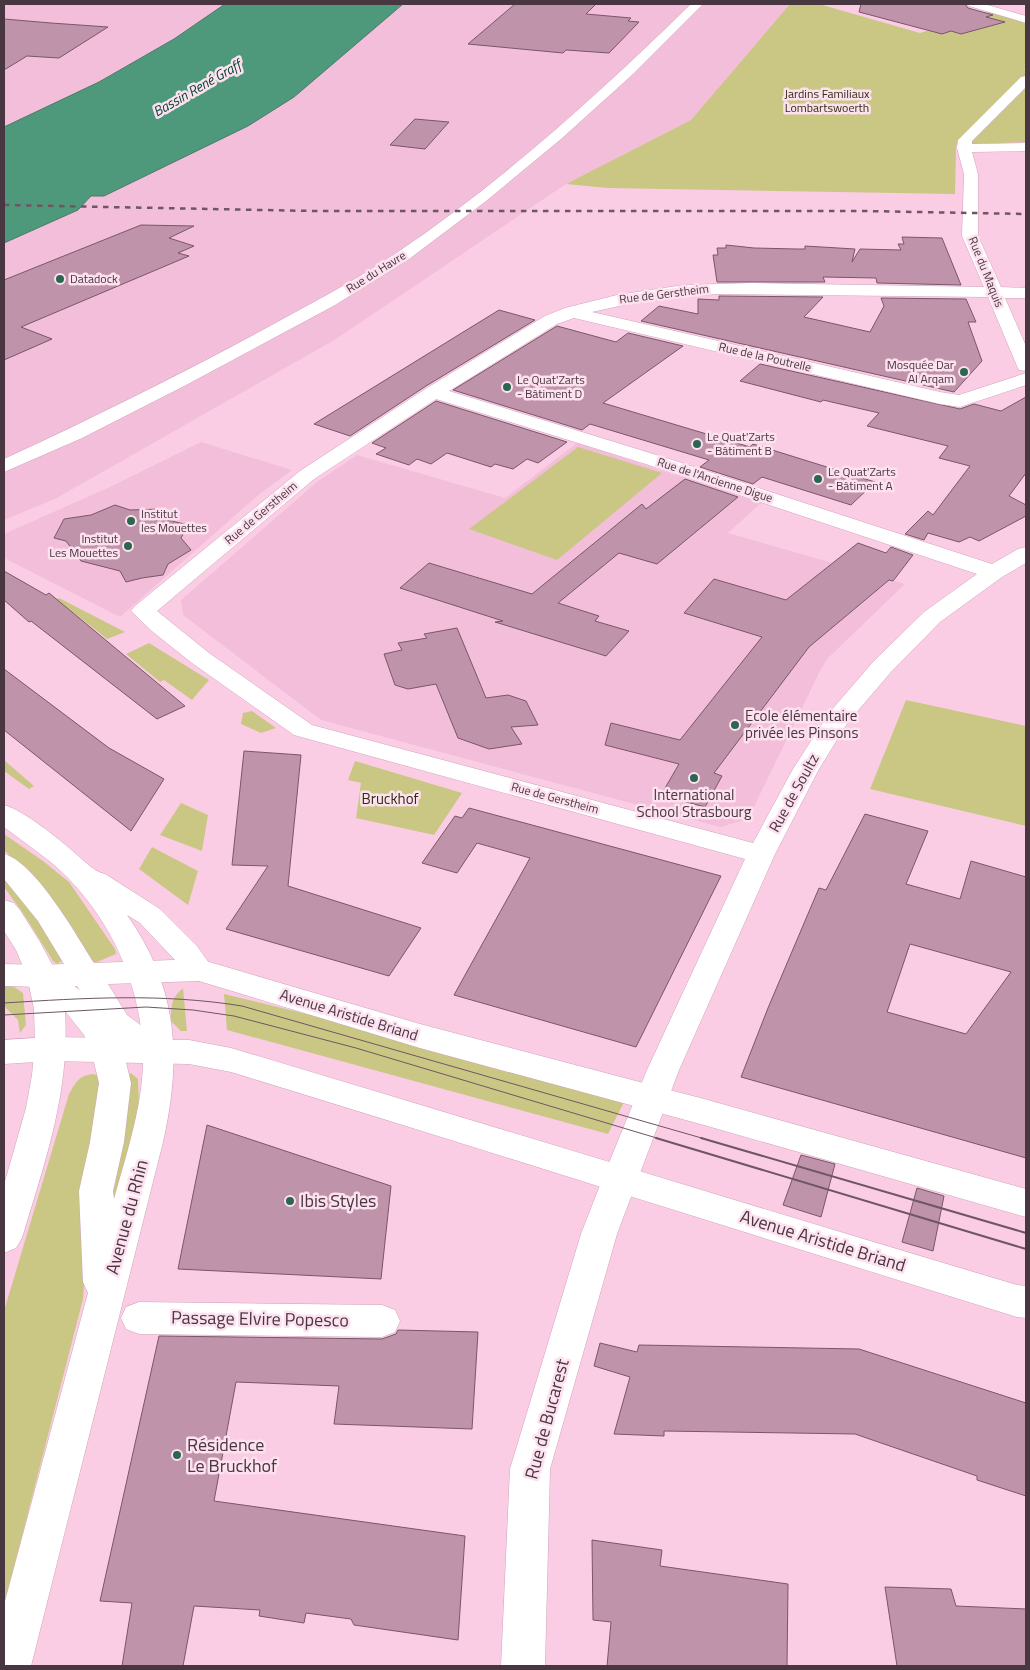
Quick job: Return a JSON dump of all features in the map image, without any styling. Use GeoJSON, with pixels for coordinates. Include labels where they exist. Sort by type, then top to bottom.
{"type":"FeatureCollection","features":[{"type":"Feature","properties":{"kind":"street","name":"Rue du Havre"},"geometry":{"type":"LineString","coordinates":[[4,466],[106,419],[248,345],[371,277],[487,194],[600,98],[697,4]]}},
{"type":"Feature","properties":{"kind":"street"},"geometry":{"type":"LineString","coordinates":[[973,4],[1026,20]]}},
{"type":"Feature","properties":{"kind":"street"},"geometry":{"type":"LineString","coordinates":[[1026,80],[965,140],[964,148],[1026,147]]}},
{"type":"Feature","properties":{"kind":"street","name":"Rue du Maquis"},"geometry":{"type":"LineString","coordinates":[[964,148],[971,174],[970,236],[1026,366]]}},
{"type":"Feature","properties":{"kind":"street","name":"Rue de Gerstheim"},"geometry":{"type":"LineString","coordinates":[[761,854],[302,730],[160,626],[142,610],[301,480],[434,392],[551,320],[571,312],[627,296],[730,287],[1026,293]]}},
{"type":"Feature","properties":{"kind":"street","name":"Rue de la Poutrelle"},"geometry":{"type":"LineString","coordinates":[[571,312],[940,398],[960,401],[1026,378]]}},
{"type":"Feature","properties":{"kind":"street","name":"Rue de l'Ancienne Digue"},"geometry":{"type":"LineString","coordinates":[[434,392],[656,461],[994,572]]}},
{"type":"Feature","properties":{"kind":"street","name":"Rue de Soultz"},"geometry":{"type":"LineString","coordinates":[[652,1099],[761,854],[806,769],[838,718],[882,667],[932,617],[994,572],[1026,554]]}},
{"type":"Feature","properties":{"kind":"street","name":"Avenue du Rhin"},"geometry":{"type":"LineString","coordinates":[[4,814],[76,870],[91,886],[122,928],[144,973],[153,1008],[159,1050],[158,1080],[121,1313],[10,1666]]}},
{"type":"Feature","properties":{"kind":"street"},"geometry":{"type":"LineString","coordinates":[[4,863],[24,883],[48,914],[84,975],[116,1023],[143,1043],[159,1050]]}},
{"type":"Feature","properties":{"kind":"street"},"geometry":{"type":"LineString","coordinates":[[76,870],[150,916],[200,970]]}},
{"type":"Feature","properties":{"kind":"street"},"geometry":{"type":"LineString","coordinates":[[4,910],[22,937],[42,976],[49,1012],[51,1049],[47,1095],[4,1238]]}},
{"type":"Feature","properties":{"kind":"street","name":"Avenue Aristide Briand"},"geometry":{"type":"LineString","coordinates":[[4,975],[84,975],[200,970],[420,1036],[704,1112],[1026,1203]]}},
{"type":"Feature","properties":{"kind":"street"},"geometry":{"type":"LineString","coordinates":[[42,976],[66,993],[83,1010],[107,1050],[115,1083],[107,1142],[96,1191],[121,1313]]}},
{"type":"Feature","properties":{"kind":"street","name":"Avenue Aristide Briand"},"geometry":{"type":"LineString","coordinates":[[4,1052],[51,1049],[159,1050],[189,1052],[231,1060],[537,1152],[620,1180],[1017,1302],[1026,1302]]}},
{"type":"Feature","properties":{"kind":"street"},"geometry":{"type":"LineString","coordinates":[[620,1180],[652,1099]]}},
{"type":"Feature","properties":{"kind":"street","name":"Rue de Bucarest"},"geometry":{"type":"LineString","coordinates":[[523,1666],[530,1469],[599,1234],[620,1180]]}},
{"type":"Feature","properties":{"kind":"street","name":"Passage Elvire Popesco"},"geometry":{"type":"LineString","coordinates":[[121,1313],[382,1321]]}},
{"type":"Feature","properties":{"kind":"shaded area"},"geometry":{"type":"Polygon","coordinates":[[[4,4],[790,4],[691,120],[566,184],[336,339],[55,499],[4,520],[4,4]]]}},
{"type":"Feature","properties":{"kind":"shaded area","name":"Institut les Mouettes"},"geometry":{"type":"Polygon","coordinates":[[[201,442],[292,470],[257,496],[120,617],[4,558],[4,534],[110,487],[201,442]]]}},
{"type":"Feature","properties":{"kind":"shaded area"},"geometry":{"type":"Polygon","coordinates":[[[577,443],[761,503],[728,533],[905,584],[827,659],[748,819],[720,827],[321,720],[183,615],[181,600],[317,482],[357,455],[505,498],[577,443]]]}},
{"type":"Feature","properties":{"kind":"green space","name":"Jardins Familiaux Lombartswoerth"},"geometry":{"type":"Polygon","coordinates":[[[790,4],[819,4],[920,33],[989,12],[1026,23],[1026,67],[1024,70],[1026,70],[1026,142],[956,145],[955,194],[607,188],[566,184],[691,120],[790,4]]]}},
{"type":"Feature","properties":{"kind":"green space"},"geometry":{"type":"Polygon","coordinates":[[[578,447],[662,473],[557,560],[469,529],[578,447]]]}},
{"type":"Feature","properties":{"kind":"green space"},"geometry":{"type":"Polygon","coordinates":[[[59,598],[125,632],[107,639],[56,599],[59,598]]]}},
{"type":"Feature","properties":{"kind":"green space"},"geometry":{"type":"Polygon","coordinates":[[[149,643],[209,680],[192,700],[164,680],[160,682],[126,654],[149,643]]]}},
{"type":"Feature","properties":{"kind":"green space"},"geometry":{"type":"Polygon","coordinates":[[[906,700],[1026,726],[1026,826],[870,789],[906,700]]]}},
{"type":"Feature","properties":{"kind":"green space"},"geometry":{"type":"Polygon","coordinates":[[[252,711],[276,728],[261,733],[241,724],[243,713],[252,711]]]}},
{"type":"Feature","properties":{"kind":"green space"},"geometry":{"type":"Polygon","coordinates":[[[4,760],[34,786],[29,789],[4,771],[4,760]]]}},
{"type":"Feature","properties":{"kind":"green space","name":"Bruckhof"},"geometry":{"type":"Polygon","coordinates":[[[355,761],[462,793],[434,835],[356,818],[361,783],[348,780],[355,761]]]}},
{"type":"Feature","properties":{"kind":"green space"},"geometry":{"type":"Polygon","coordinates":[[[181,803],[208,815],[202,851],[160,835],[181,803]]]}},
{"type":"Feature","properties":{"kind":"green space"},"geometry":{"type":"Polygon","coordinates":[[[4,834],[69,882],[115,949],[116,954],[97,962],[90,962],[33,879],[4,850],[4,834]]]}},
{"type":"Feature","properties":{"kind":"green space"},"geometry":{"type":"Polygon","coordinates":[[[152,847],[198,871],[188,905],[139,869],[152,847]]]}},
{"type":"Feature","properties":{"kind":"green space"},"geometry":{"type":"Polygon","coordinates":[[[4,876],[32,910],[63,960],[57,964],[53,961],[4,887],[4,876]]]}},
{"type":"Feature","properties":{"kind":"green space"},"geometry":{"type":"Polygon","coordinates":[[[4,982],[7,982],[23,993],[26,1025],[20,1033],[18,1020],[4,1006],[4,982]]]}},
{"type":"Feature","properties":{"kind":"green space"},"geometry":{"type":"Polygon","coordinates":[[[183,988],[187,1031],[181,1031],[171,1021],[173,1003],[176,995],[183,988]]]}},
{"type":"Feature","properties":{"kind":"green space"},"geometry":{"type":"Polygon","coordinates":[[[224,994],[629,1092],[608,1134],[227,1030],[224,994]]]}},
{"type":"Feature","properties":{"kind":"green space"},"geometry":{"type":"Polygon","coordinates":[[[131,1073],[138,1079],[139,1106],[113,1211],[106,1210],[127,1076],[131,1073]]]}},
{"type":"Feature","properties":{"kind":"green space"},"geometry":{"type":"Polygon","coordinates":[[[94,1074],[100,1077],[83,1299],[4,1606],[4,1311],[69,1094],[78,1080],[94,1074]]]}},
{"type":"Feature","properties":{"kind":"water","name":"Bassin René Graff"},"geometry":{"type":"Polygon","coordinates":[[[225,4],[403,4],[294,97],[248,126],[104,196],[91,196],[78,210],[4,243],[4,127],[99,82],[174,39],[225,4]]]}},
{"type":"Feature","properties":{"kind":"building"},"geometry":{"type":"Polygon","coordinates":[[[515,4],[596,4],[586,14],[631,18],[628,21],[639,22],[609,53],[566,50],[563,53],[468,44],[515,4]]]}},
{"type":"Feature","properties":{"kind":"building"},"geometry":{"type":"Polygon","coordinates":[[[861,4],[965,4],[968,8],[993,15],[986,17],[1005,22],[961,34],[951,31],[942,34],[859,12],[861,4]]]}},
{"type":"Feature","properties":{"kind":"building"},"geometry":{"type":"Polygon","coordinates":[[[4,19],[108,27],[59,58],[27,56],[4,70],[4,19]]]}},
{"type":"Feature","properties":{"kind":"building"},"geometry":{"type":"Polygon","coordinates":[[[415,119],[449,122],[425,149],[390,145],[415,119]]]}},
{"type":"Feature","properties":{"kind":"building","name":"Datadock"},"geometry":{"type":"Polygon","coordinates":[[[141,225],[194,226],[169,238],[194,246],[178,253],[189,256],[21,327],[52,339],[4,360],[4,280],[141,225]]]}},
{"type":"Feature","properties":{"kind":"building"},"geometry":{"type":"Polygon","coordinates":[[[902,237],[942,238],[961,285],[877,283],[876,278],[823,277],[825,282],[717,282],[713,255],[718,255],[717,248],[726,248],[726,245],[754,248],[805,249],[805,246],[855,249],[852,262],[860,249],[901,250],[898,244],[904,244],[902,237]]]}},
{"type":"Feature","properties":{"kind":"building"},"geometry":{"type":"Polygon","coordinates":[[[719,296],[823,297],[804,317],[870,332],[884,306],[881,298],[966,299],[976,322],[968,322],[982,361],[954,392],[641,321],[659,306],[698,314],[698,299],[719,300],[719,296]]]}},
{"type":"Feature","properties":{"kind":"building"},"geometry":{"type":"Polygon","coordinates":[[[499,310],[535,320],[426,386],[350,436],[314,424],[499,310]]]}},
{"type":"Feature","properties":{"kind":"building"},"geometry":{"type":"Polygon","coordinates":[[[557,326],[616,342],[628,333],[683,346],[603,403],[750,447],[753,444],[875,482],[851,505],[762,477],[753,484],[700,467],[709,460],[590,424],[582,430],[453,390],[557,326]]]}},
{"type":"Feature","properties":{"kind":"building"},"geometry":{"type":"Polygon","coordinates":[[[760,364],[960,409],[974,404],[1001,411],[1026,397],[1026,473],[1009,496],[1026,505],[1026,516],[979,541],[970,537],[959,542],[928,533],[924,540],[905,534],[928,511],[933,515],[970,466],[939,458],[948,446],[867,426],[879,413],[823,400],[821,402],[740,381],[760,364]]]}},
{"type":"Feature","properties":{"kind":"building"},"geometry":{"type":"Polygon","coordinates":[[[436,401],[567,442],[538,463],[527,459],[513,469],[495,464],[491,467],[447,453],[431,464],[417,459],[409,465],[376,454],[386,448],[372,443],[436,401]]]}},
{"type":"Feature","properties":{"kind":"building"},"geometry":{"type":"Polygon","coordinates":[[[685,479],[738,497],[657,564],[619,553],[558,603],[599,616],[595,621],[629,631],[606,656],[495,622],[503,621],[400,588],[429,563],[532,594],[642,504],[646,509],[685,479]]]}},
{"type":"Feature","properties":{"kind":"building","name":"Institut Les Mouettes"},"geometry":{"type":"Polygon","coordinates":[[[115,505],[130,510],[162,509],[168,520],[188,525],[181,538],[191,550],[168,564],[163,575],[126,582],[120,571],[81,561],[66,541],[54,538],[64,519],[91,515],[115,505]]]}},
{"type":"Feature","properties":{"kind":"building"},"geometry":{"type":"Polygon","coordinates":[[[858,543],[886,553],[891,547],[913,555],[893,581],[889,580],[809,647],[714,773],[722,776],[705,807],[661,795],[679,764],[605,745],[611,723],[680,740],[762,637],[684,613],[714,579],[786,600],[858,543]]]}},
{"type":"Feature","properties":{"kind":"building"},"geometry":{"type":"Polygon","coordinates":[[[4,571],[46,595],[49,593],[185,706],[157,719],[31,621],[29,622],[4,600],[4,571]]]}},
{"type":"Feature","properties":{"kind":"building"},"geometry":{"type":"Polygon","coordinates":[[[457,628],[486,698],[508,695],[526,701],[538,725],[511,727],[522,744],[489,749],[458,738],[436,684],[408,689],[395,685],[384,654],[402,650],[398,643],[427,638],[424,634],[457,628]]]}},
{"type":"Feature","properties":{"kind":"building"},"geometry":{"type":"Polygon","coordinates":[[[4,669],[109,748],[164,779],[131,831],[4,730],[4,669]]]}},
{"type":"Feature","properties":{"kind":"building"},"geometry":{"type":"Polygon","coordinates":[[[244,751],[301,755],[288,886],[421,928],[389,976],[226,929],[268,866],[232,865],[244,751]]]}},
{"type":"Feature","properties":{"kind":"building"},"geometry":{"type":"Polygon","coordinates":[[[469,808],[721,876],[636,1047],[454,995],[530,858],[477,843],[457,873],[422,863],[455,816],[462,818],[469,808]]]}},
{"type":"Feature","properties":{"kind":"building"},"geometry":{"type":"Polygon","coordinates":[[[865,814],[928,831],[906,884],[960,899],[971,861],[1026,877],[1026,1158],[741,1077],[819,888],[826,890],[865,814]],[[910,944],[887,1012],[966,1034],[1011,972],[910,944]]]}},
{"type":"Feature","properties":{"kind":"building","name":"Ibis Styles"},"geometry":{"type":"Polygon","coordinates":[[[207,1125],[391,1186],[381,1279],[178,1269],[207,1125]]]}},
{"type":"Feature","properties":{"kind":"building"},"geometry":{"type":"Polygon","coordinates":[[[801,1155],[835,1164],[821,1217],[783,1205],[801,1155]]]}},
{"type":"Feature","properties":{"kind":"building"},"geometry":{"type":"Polygon","coordinates":[[[917,1188],[944,1196],[933,1251],[902,1242],[917,1188]]]}},
{"type":"Feature","properties":{"kind":"building","name":"Résidence Le Bruckhof"},"geometry":{"type":"Polygon","coordinates":[[[398,1330],[478,1332],[472,1429],[334,1424],[339,1386],[236,1382],[214,1501],[465,1536],[458,1640],[354,1625],[351,1619],[306,1613],[304,1623],[259,1616],[260,1610],[194,1606],[183,1666],[122,1666],[132,1603],[100,1601],[159,1336],[382,1339],[396,1334],[398,1330]]]}},
{"type":"Feature","properties":{"kind":"building"},"geometry":{"type":"Polygon","coordinates":[[[600,1343],[637,1352],[639,1345],[859,1349],[1026,1403],[1026,1496],[977,1480],[977,1476],[855,1434],[664,1431],[664,1436],[614,1434],[630,1377],[594,1366],[600,1343]]]}},
{"type":"Feature","properties":{"kind":"building"},"geometry":{"type":"Polygon","coordinates":[[[592,1540],[662,1550],[660,1566],[788,1584],[787,1666],[607,1666],[611,1622],[593,1620],[592,1540]]]}},
{"type":"Feature","properties":{"kind":"building"},"geometry":{"type":"Polygon","coordinates":[[[885,1587],[951,1589],[956,1606],[1026,1609],[1026,1666],[897,1666],[885,1587]]]}},
{"type":"Feature","properties":{"kind":"tram line"},"geometry":{"type":"LineString","coordinates":[[4,1003],[93,998],[153,998],[182,999],[242,1006],[705,1139]]}},
{"type":"Feature","properties":{"kind":"tram line"},"geometry":{"type":"LineString","coordinates":[[4,1015],[146,1007],[193,1010],[234,1016],[356,1048],[660,1139]]}},
{"type":"Feature","properties":{"kind":"tram line"},"geometry":{"type":"LineString","coordinates":[[656,1138],[1026,1249]]}},
{"type":"Feature","properties":{"kind":"tram line"},"geometry":{"type":"LineString","coordinates":[[701,1138],[1026,1233]]}},
{"type":"Feature","properties":{"kind":"railway"},"geometry":{"type":"LineString","coordinates":[[4,205],[314,211],[864,211],[1026,214]]}},
{"type":"Feature","properties":{"kind":"place","name":"Datadock"},"geometry":{"type":"Point","coordinates":[60,279]}},
{"type":"Feature","properties":{"kind":"place","name":"Mosquée Dar Al Arqam"},"geometry":{"type":"Point","coordinates":[964,372]}},
{"type":"Feature","properties":{"kind":"place","name":"Le Quat'Zarts - Bâtiment D"},"geometry":{"type":"Point","coordinates":[507,387]}},
{"type":"Feature","properties":{"kind":"place","name":"Le Quat'Zarts - Bâtiment B"},"geometry":{"type":"Point","coordinates":[697,444]}},
{"type":"Feature","properties":{"kind":"place","name":"Le Quat'Zarts - Bâtiment A"},"geometry":{"type":"Point","coordinates":[818,479]}},
{"type":"Feature","properties":{"kind":"place","name":"Institut les Mouettes"},"geometry":{"type":"Point","coordinates":[131,521]}},
{"type":"Feature","properties":{"kind":"place","name":"Institut Les Mouettes"},"geometry":{"type":"Point","coordinates":[128,546]}},
{"type":"Feature","properties":{"kind":"place","name":"Ecole élémentaire privée les Pinsons"},"geometry":{"type":"Point","coordinates":[735,725]}},
{"type":"Feature","properties":{"kind":"place","name":"International School Strasbourg"},"geometry":{"type":"Point","coordinates":[694,778]}},
{"type":"Feature","properties":{"kind":"place","name":"Ibis Styles"},"geometry":{"type":"Point","coordinates":[290,1201]}},
{"type":"Feature","properties":{"kind":"place","name":"Résidence Le Bruckhof"},"geometry":{"type":"Point","coordinates":[177,1455]}}]}
